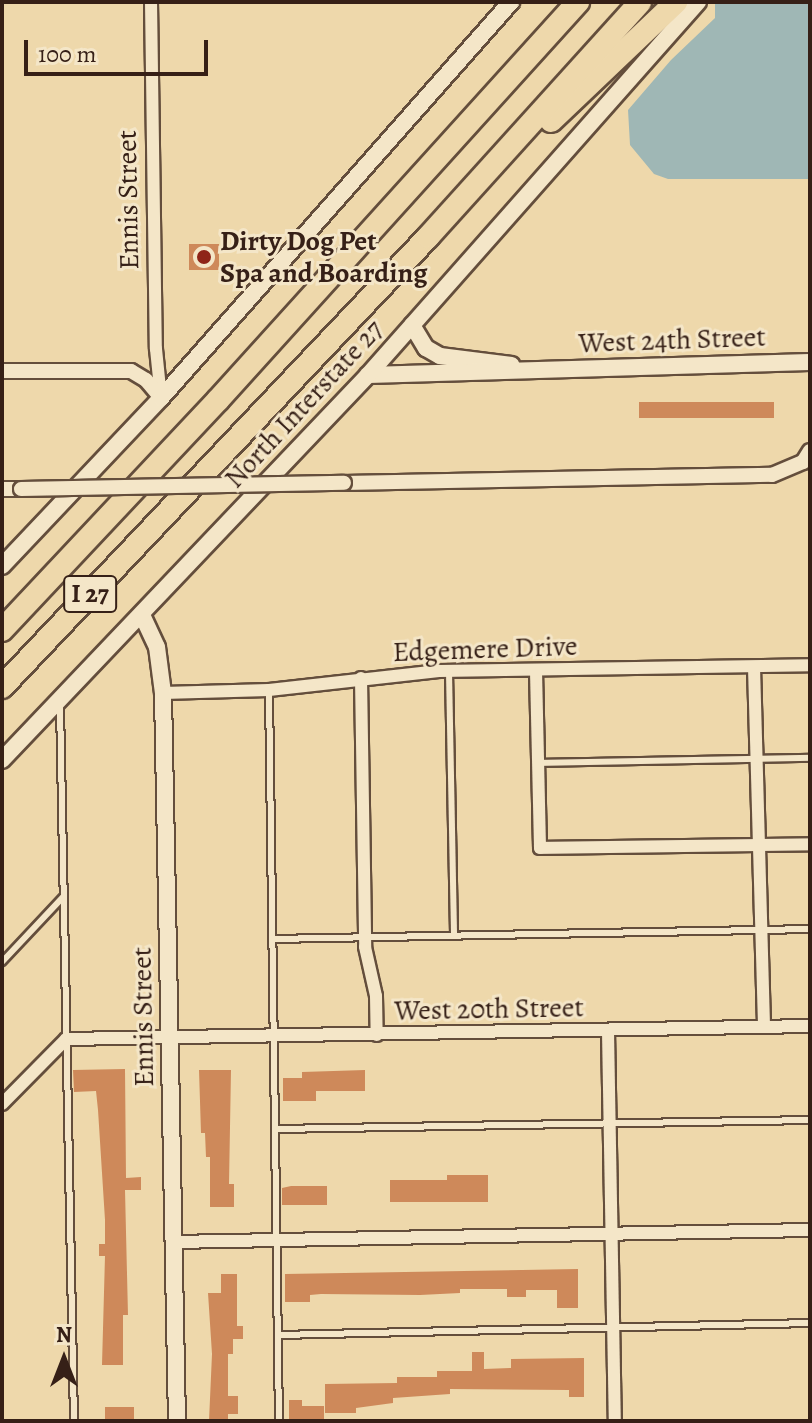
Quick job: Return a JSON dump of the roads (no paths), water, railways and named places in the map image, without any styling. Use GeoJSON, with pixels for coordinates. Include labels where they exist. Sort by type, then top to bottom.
{"type":"FeatureCollection","features":[{"type":"Feature","properties":{"kind":"highway"},"geometry":{"type":"LineString","coordinates":[[507,79],[567,2]]}},
{"type":"Feature","properties":{"kind":"highway","name":"I 27"},"geometry":{"type":"LineString","coordinates":[[2,630],[208,411],[578,2]]}},
{"type":"Feature","properties":{"kind":"highway","name":"I 27"},"geometry":{"type":"LineString","coordinates":[[2,687],[428,237],[640,2]]}},
{"type":"Feature","properties":{"kind":"highway"},"geometry":{"type":"LineString","coordinates":[[428,237],[676,2]]}},
{"type":"Feature","properties":{"kind":"main road"},"geometry":{"type":"LineString","coordinates":[[2,566],[161,398],[511,2]]}},
{"type":"Feature","properties":{"kind":"main road","name":"North Interstate 27"},"geometry":{"type":"LineString","coordinates":[[2,760],[368,375],[698,2]]}},
{"type":"Feature","properties":{"kind":"main road","name":"West 24th Street"},"geometry":{"type":"LineString","coordinates":[[412,325],[426,348],[440,356],[491,360],[536,370]]}},
{"type":"Feature","properties":{"kind":"main road","name":"West 24th Street"},"geometry":{"type":"LineString","coordinates":[[368,375],[810,362]]}},
{"type":"Feature","properties":{"kind":"main road","name":"Ennis Street"},"geometry":{"type":"LineString","coordinates":[[142,615],[157,647],[163,693],[177,1421]]}},
{"type":"Feature","properties":{"kind":"street","name":"Ennis Street"},"geometry":{"type":"LineString","coordinates":[[151,2],[156,349],[161,398]]}},
{"type":"Feature","properties":{"kind":"street"},"geometry":{"type":"LineString","coordinates":[[2,371],[131,371],[146,380],[161,398]]}},
{"type":"Feature","properties":{"kind":"street"},"geometry":{"type":"LineString","coordinates":[[2,489],[772,475],[803,462],[810,451]]}},
{"type":"Feature","properties":{"kind":"street","name":"Edgemere Drive"},"geometry":{"type":"LineString","coordinates":[[163,693],[269,690],[449,671],[810,665]]}},
{"type":"Feature","properties":{"kind":"street"},"geometry":{"type":"LineString","coordinates":[[754,667],[764,1027]]}},
{"type":"Feature","properties":{"kind":"street"},"geometry":{"type":"LineString","coordinates":[[536,671],[540,848],[810,844]]}},
{"type":"Feature","properties":{"kind":"street"},"geometry":{"type":"LineString","coordinates":[[361,678],[365,937],[376,996],[377,1035]]}},
{"type":"Feature","properties":{"kind":"street","name":"West 20th Street"},"geometry":{"type":"LineString","coordinates":[[66,1039],[810,1026]]}},
{"type":"Feature","properties":{"kind":"street"},"geometry":{"type":"LineString","coordinates":[[608,1031],[615,1421]]}},
{"type":"Feature","properties":{"kind":"street"},"geometry":{"type":"LineString","coordinates":[[2,1104],[66,1039]]}},
{"type":"Feature","properties":{"kind":"street"},"geometry":{"type":"LineString","coordinates":[[173,1242],[810,1230]]}},
{"type":"Feature","properties":{"kind":"lane"},"geometry":{"type":"LineString","coordinates":[[449,671],[454,936]]}},
{"type":"Feature","properties":{"kind":"lane"},"geometry":{"type":"LineString","coordinates":[[269,690],[279,1421]]}},
{"type":"Feature","properties":{"kind":"lane"},"geometry":{"type":"LineString","coordinates":[[60,701],[74,1421]]}},
{"type":"Feature","properties":{"kind":"lane"},"geometry":{"type":"LineString","coordinates":[[538,763],[810,758]]}},
{"type":"Feature","properties":{"kind":"lane"},"geometry":{"type":"LineString","coordinates":[[2,962],[63,897]]}},
{"type":"Feature","properties":{"kind":"lane"},"geometry":{"type":"LineString","coordinates":[[272,939],[810,929]]}},
{"type":"Feature","properties":{"kind":"lane"},"geometry":{"type":"LineString","coordinates":[[275,1129],[810,1120]]}},
{"type":"Feature","properties":{"kind":"lane"},"geometry":{"type":"LineString","coordinates":[[278,1335],[810,1323]]}},
{"type":"Feature","properties":{"kind":"water"},"geometry":{"type":"Polygon","coordinates":[[[715,2],[810,2],[810,179],[668,179],[654,174],[630,145],[628,110],[671,60],[715,18],[715,2]]]}},
{"type":"Feature","properties":{"kind":"place","name":"Dirty Dog Pet Spa and Boarding"},"geometry":{"type":"Point","coordinates":[204,257]}}]}
